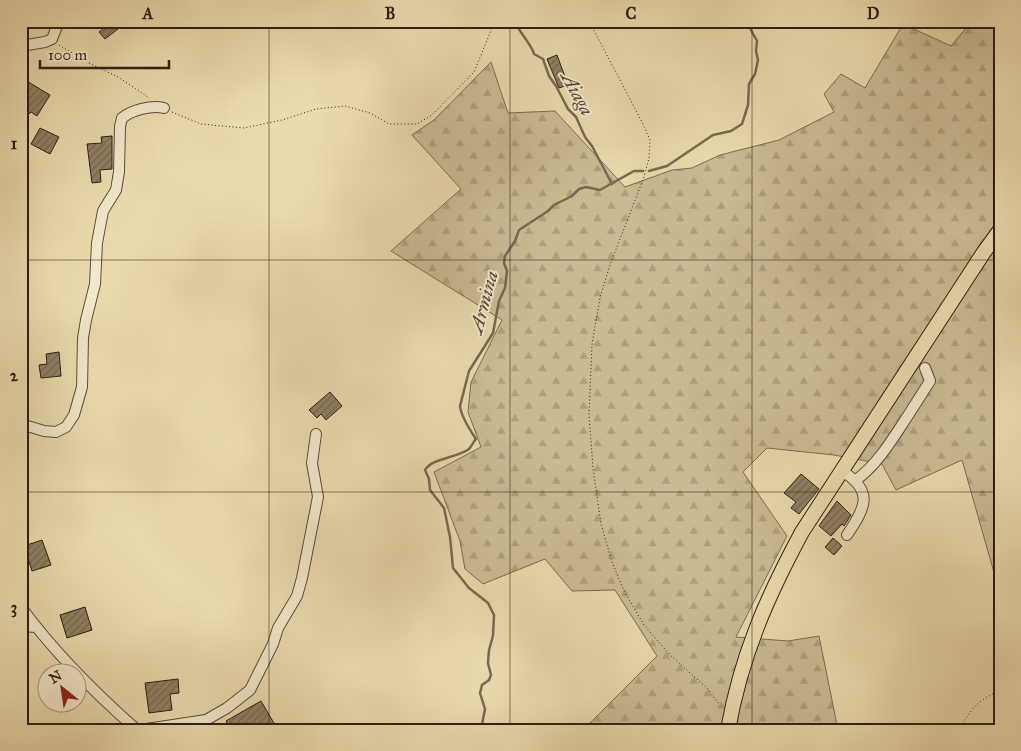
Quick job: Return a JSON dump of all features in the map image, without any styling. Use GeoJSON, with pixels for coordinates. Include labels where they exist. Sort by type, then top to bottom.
{"type":"FeatureCollection","features":[{"type":"Feature","properties":{"kind":"main road"},"geometry":{"type":"LineString","coordinates":[[729,725],[746,656],[760,617],[777,579],[802,532],[1000,230]]}},
{"type":"Feature","properties":{"kind":"street"},"geometry":{"type":"LineString","coordinates":[[21,46],[46,42],[52,39],[59,21]]}},
{"type":"Feature","properties":{"kind":"street"},"geometry":{"type":"LineString","coordinates":[[21,424],[44,431],[56,432],[66,427],[74,415],[82,387],[83,338],[95,284],[97,243],[103,211],[116,190],[119,172],[120,126],[122,118],[128,113],[140,110],[164,108]]}},
{"type":"Feature","properties":{"kind":"street"},"geometry":{"type":"LineString","coordinates":[[856,480],[868,471],[887,448],[924,392],[930,381],[925,368]]}},
{"type":"Feature","properties":{"kind":"street"},"geometry":{"type":"LineString","coordinates":[[21,607],[36,627],[85,680],[138,730],[206,720],[227,708],[250,690],[273,644],[278,628],[297,596],[318,497],[312,463],[316,434]]}},
{"type":"Feature","properties":{"kind":"street"},"geometry":{"type":"LineString","coordinates":[[842,471],[856,480],[862,488],[863,504],[860,516],[847,534]]}},
{"type":"Feature","properties":{"kind":"street"},"geometry":{"type":"LineString","coordinates":[[21,626],[36,627]]}},
{"type":"Feature","properties":{"kind":"path"},"geometry":{"type":"LineString","coordinates":[[164,108],[201,124],[244,128],[282,120],[316,109],[345,106],[370,113],[389,124],[417,124],[432,115],[474,72],[496,21]]}},
{"type":"Feature","properties":{"kind":"path"},"geometry":{"type":"LineString","coordinates":[[589,21],[650,140],[649,158],[644,177],[610,265],[600,298],[592,344],[589,415],[593,468],[601,524],[612,562],[624,591],[644,625],[670,655],[707,688],[725,711],[729,725]]}},
{"type":"Feature","properties":{"kind":"path"},"geometry":{"type":"LineString","coordinates":[[52,39],[62,48],[118,77],[149,98]]}},
{"type":"Feature","properties":{"kind":"path"},"geometry":{"type":"LineString","coordinates":[[960,730],[966,717],[979,702],[1000,691]]}},
{"type":"Feature","properties":{"kind":"green space"},"geometry":{"type":"Polygon","coordinates":[[[972,21],[1000,21],[1000,584],[995,576],[962,460],[896,490],[882,464],[834,455],[767,448],[743,472],[787,536],[736,637],[788,641],[819,636],[838,730],[583,730],[657,656],[615,590],[572,591],[545,559],[483,584],[465,569],[460,541],[434,472],[481,447],[468,412],[471,382],[502,320],[391,251],[461,189],[412,135],[434,120],[491,62],[508,113],[555,111],[625,187],[672,170],[692,168],[720,155],[779,140],[834,112],[824,94],[841,74],[865,88],[903,24],[951,46],[972,21]]]}},
{"type":"Feature","properties":{"kind":"building"},"geometry":{"type":"Polygon","coordinates":[[[113,21],[128,21],[105,39],[99,32],[113,21]]]}},
{"type":"Feature","properties":{"kind":"building"},"geometry":{"type":"Polygon","coordinates":[[[557,55],[568,85],[559,88],[547,59],[557,55]]]}},
{"type":"Feature","properties":{"kind":"building"},"geometry":{"type":"Polygon","coordinates":[[[25,80],[50,95],[37,116],[31,112],[28,115],[21,114],[21,85],[25,80]]]}},
{"type":"Feature","properties":{"kind":"building"},"geometry":{"type":"Polygon","coordinates":[[[40,128],[59,137],[50,154],[31,144],[40,128]]]}},
{"type":"Feature","properties":{"kind":"building"},"geometry":{"type":"Polygon","coordinates":[[[112,136],[112,169],[100,170],[101,182],[92,183],[87,144],[102,143],[101,137],[112,136]]]}},
{"type":"Feature","properties":{"kind":"building"},"geometry":{"type":"Polygon","coordinates":[[[59,352],[61,376],[41,378],[39,365],[47,364],[46,354],[59,352]]]}},
{"type":"Feature","properties":{"kind":"building"},"geometry":{"type":"Polygon","coordinates":[[[330,392],[342,406],[326,420],[321,414],[317,418],[309,410],[330,392]]]}},
{"type":"Feature","properties":{"kind":"building"},"geometry":{"type":"Polygon","coordinates":[[[801,474],[819,489],[799,514],[791,508],[796,502],[784,493],[801,474]]]}},
{"type":"Feature","properties":{"kind":"building"},"geometry":{"type":"Polygon","coordinates":[[[837,501],[851,515],[844,526],[842,524],[831,536],[819,526],[837,501]]]}},
{"type":"Feature","properties":{"kind":"building"},"geometry":{"type":"Polygon","coordinates":[[[833,538],[842,546],[834,555],[825,547],[833,538]]]}},
{"type":"Feature","properties":{"kind":"building"},"geometry":{"type":"Polygon","coordinates":[[[42,540],[51,565],[32,571],[24,546],[42,540]]]}},
{"type":"Feature","properties":{"kind":"building"},"geometry":{"type":"Polygon","coordinates":[[[85,607],[92,630],[67,638],[60,615],[85,607]]]}},
{"type":"Feature","properties":{"kind":"building"},"geometry":{"type":"Polygon","coordinates":[[[178,679],[179,693],[170,694],[172,710],[149,713],[145,683],[178,679]]]}},
{"type":"Feature","properties":{"kind":"building"},"geometry":{"type":"Polygon","coordinates":[[[261,701],[278,730],[231,730],[226,721],[261,701]]]}},
{"type":"Feature","properties":{"kind":"waterway","name":"Aiaga"},"geometry":{"type":"LineString","coordinates":[[514,21],[534,54],[543,59],[549,76],[568,109],[576,117],[585,137],[592,146],[612,184]]}},
{"type":"Feature","properties":{"kind":"waterway","name":"Armina"},"geometry":{"type":"LineString","coordinates":[[649,171],[667,166],[713,135],[731,131],[742,124],[748,105],[749,84],[755,74],[758,60],[756,51],[757,41],[746,21]]}},
{"type":"Feature","properties":{"kind":"waterway","name":"Armina"},"geometry":{"type":"LineString","coordinates":[[481,730],[485,709],[480,693],[482,685],[489,680],[491,675],[488,663],[493,636],[494,615],[488,603],[469,588],[453,568],[450,537],[444,508],[430,490],[429,479],[425,470],[428,466],[439,460],[469,449],[476,439],[464,419],[460,406],[469,371],[493,333],[499,301],[505,288],[507,271],[504,263],[505,256],[515,241],[519,230],[554,205],[572,196],[579,189],[586,187],[600,190],[634,171],[643,171]]}}]}
